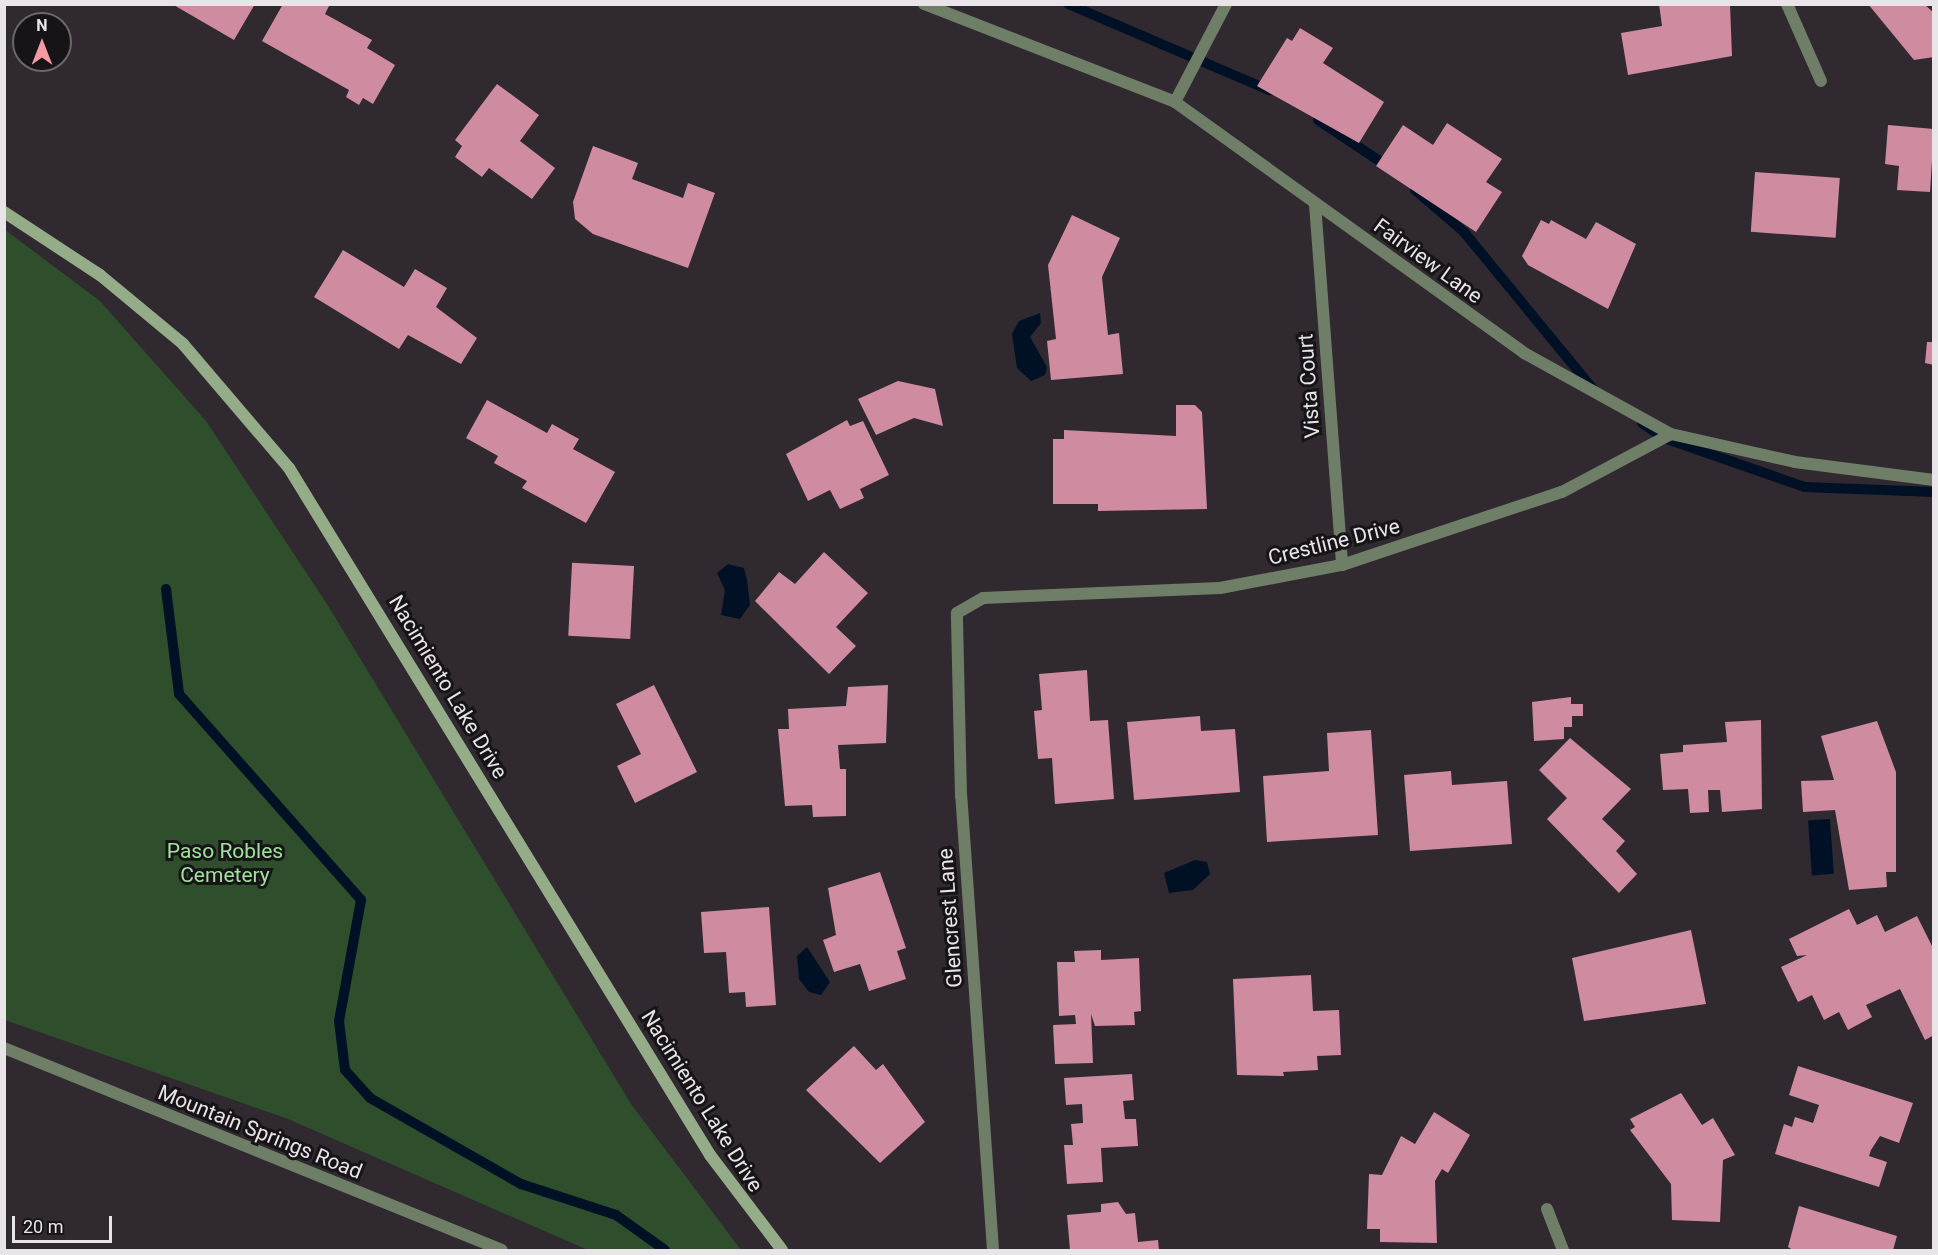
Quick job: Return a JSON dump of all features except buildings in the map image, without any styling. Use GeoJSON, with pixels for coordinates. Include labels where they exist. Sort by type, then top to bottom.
{"type":"FeatureCollection","features":[{"type":"Feature","properties":{"kind":"main road","name":"Nacimiento Lake Drive"},"geometry":{"type":"LineString","coordinates":[[4,212],[100,275],[183,344],[289,468],[710,1155],[782,1251]]}},
{"type":"Feature","properties":{"kind":"street","name":"Fairview Lane"},"geometry":{"type":"LineString","coordinates":[[924,4],[1175,102],[1524,353],[1671,434],[1794,462],[1934,480]]}},
{"type":"Feature","properties":{"kind":"street"},"geometry":{"type":"LineString","coordinates":[[1175,102],[1226,4]]}},
{"type":"Feature","properties":{"kind":"street"},"geometry":{"type":"LineString","coordinates":[[1787,4],[1821,81]]}},
{"type":"Feature","properties":{"kind":"street","name":"Vista Court"},"geometry":{"type":"LineString","coordinates":[[1315,204],[1342,565]]}},
{"type":"Feature","properties":{"kind":"street","name":"Crestline Drive"},"geometry":{"type":"LineString","coordinates":[[983,598],[1221,588],[1342,565],[1562,492],[1671,434]]}},
{"type":"Feature","properties":{"kind":"street","name":"Glencrest Lane"},"geometry":{"type":"LineString","coordinates":[[983,598],[957,613],[954,642],[993,1251]]}},
{"type":"Feature","properties":{"kind":"street","name":"Mountain Springs Road"},"geometry":{"type":"LineString","coordinates":[[4,1048],[502,1251]]}},
{"type":"Feature","properties":{"kind":"street"},"geometry":{"type":"LineString","coordinates":[[1547,1209],[1563,1251]]}},
{"type":"Feature","properties":{"kind":"green space","name":"Paso Robles Cemetery"},"geometry":{"type":"Polygon","coordinates":[[[4,229],[100,301],[206,421],[327,604],[631,1104],[741,1250],[588,1250],[288,1119],[5,1020],[4,229]]]}},
{"type":"Feature","properties":{"kind":"water"},"geometry":{"type":"Polygon","coordinates":[[[1040,313],[1041,323],[1030,337],[1047,367],[1045,375],[1031,381],[1017,368],[1012,334],[1019,321],[1040,313]]]}},
{"type":"Feature","properties":{"kind":"water"},"geometry":{"type":"Polygon","coordinates":[[[728,564],[744,568],[747,580],[750,605],[740,619],[721,615],[725,590],[717,573],[728,564]]]}},
{"type":"Feature","properties":{"kind":"water"},"geometry":{"type":"Polygon","coordinates":[[[1830,819],[1834,874],[1812,875],[1808,821],[1830,819]]]}},
{"type":"Feature","properties":{"kind":"water"},"geometry":{"type":"Polygon","coordinates":[[[1195,860],[1207,862],[1210,874],[1193,890],[1169,893],[1164,873],[1195,860]]]}},
{"type":"Feature","properties":{"kind":"water"},"geometry":{"type":"Polygon","coordinates":[[[807,947],[830,982],[821,995],[809,992],[799,979],[797,956],[807,947]]]}},
{"type":"Feature","properties":{"kind":"waterway"},"geometry":{"type":"LineString","coordinates":[[1068,4],[1269,90]]}},
{"type":"Feature","properties":{"kind":"waterway"},"geometry":{"type":"LineString","coordinates":[[1318,120],[1390,168]]}},
{"type":"Feature","properties":{"kind":"waterway"},"geometry":{"type":"LineString","coordinates":[[1415,190],[1464,232],[1594,390]]}},
{"type":"Feature","properties":{"kind":"waterway"},"geometry":{"type":"LineString","coordinates":[[1642,423],[1664,438],[1805,487],[1934,492]]}},
{"type":"Feature","properties":{"kind":"waterway"},"geometry":{"type":"LineString","coordinates":[[166,589],[179,694],[361,900],[339,1021],[345,1070],[370,1098],[521,1184],[616,1215],[665,1250]]}}]}
